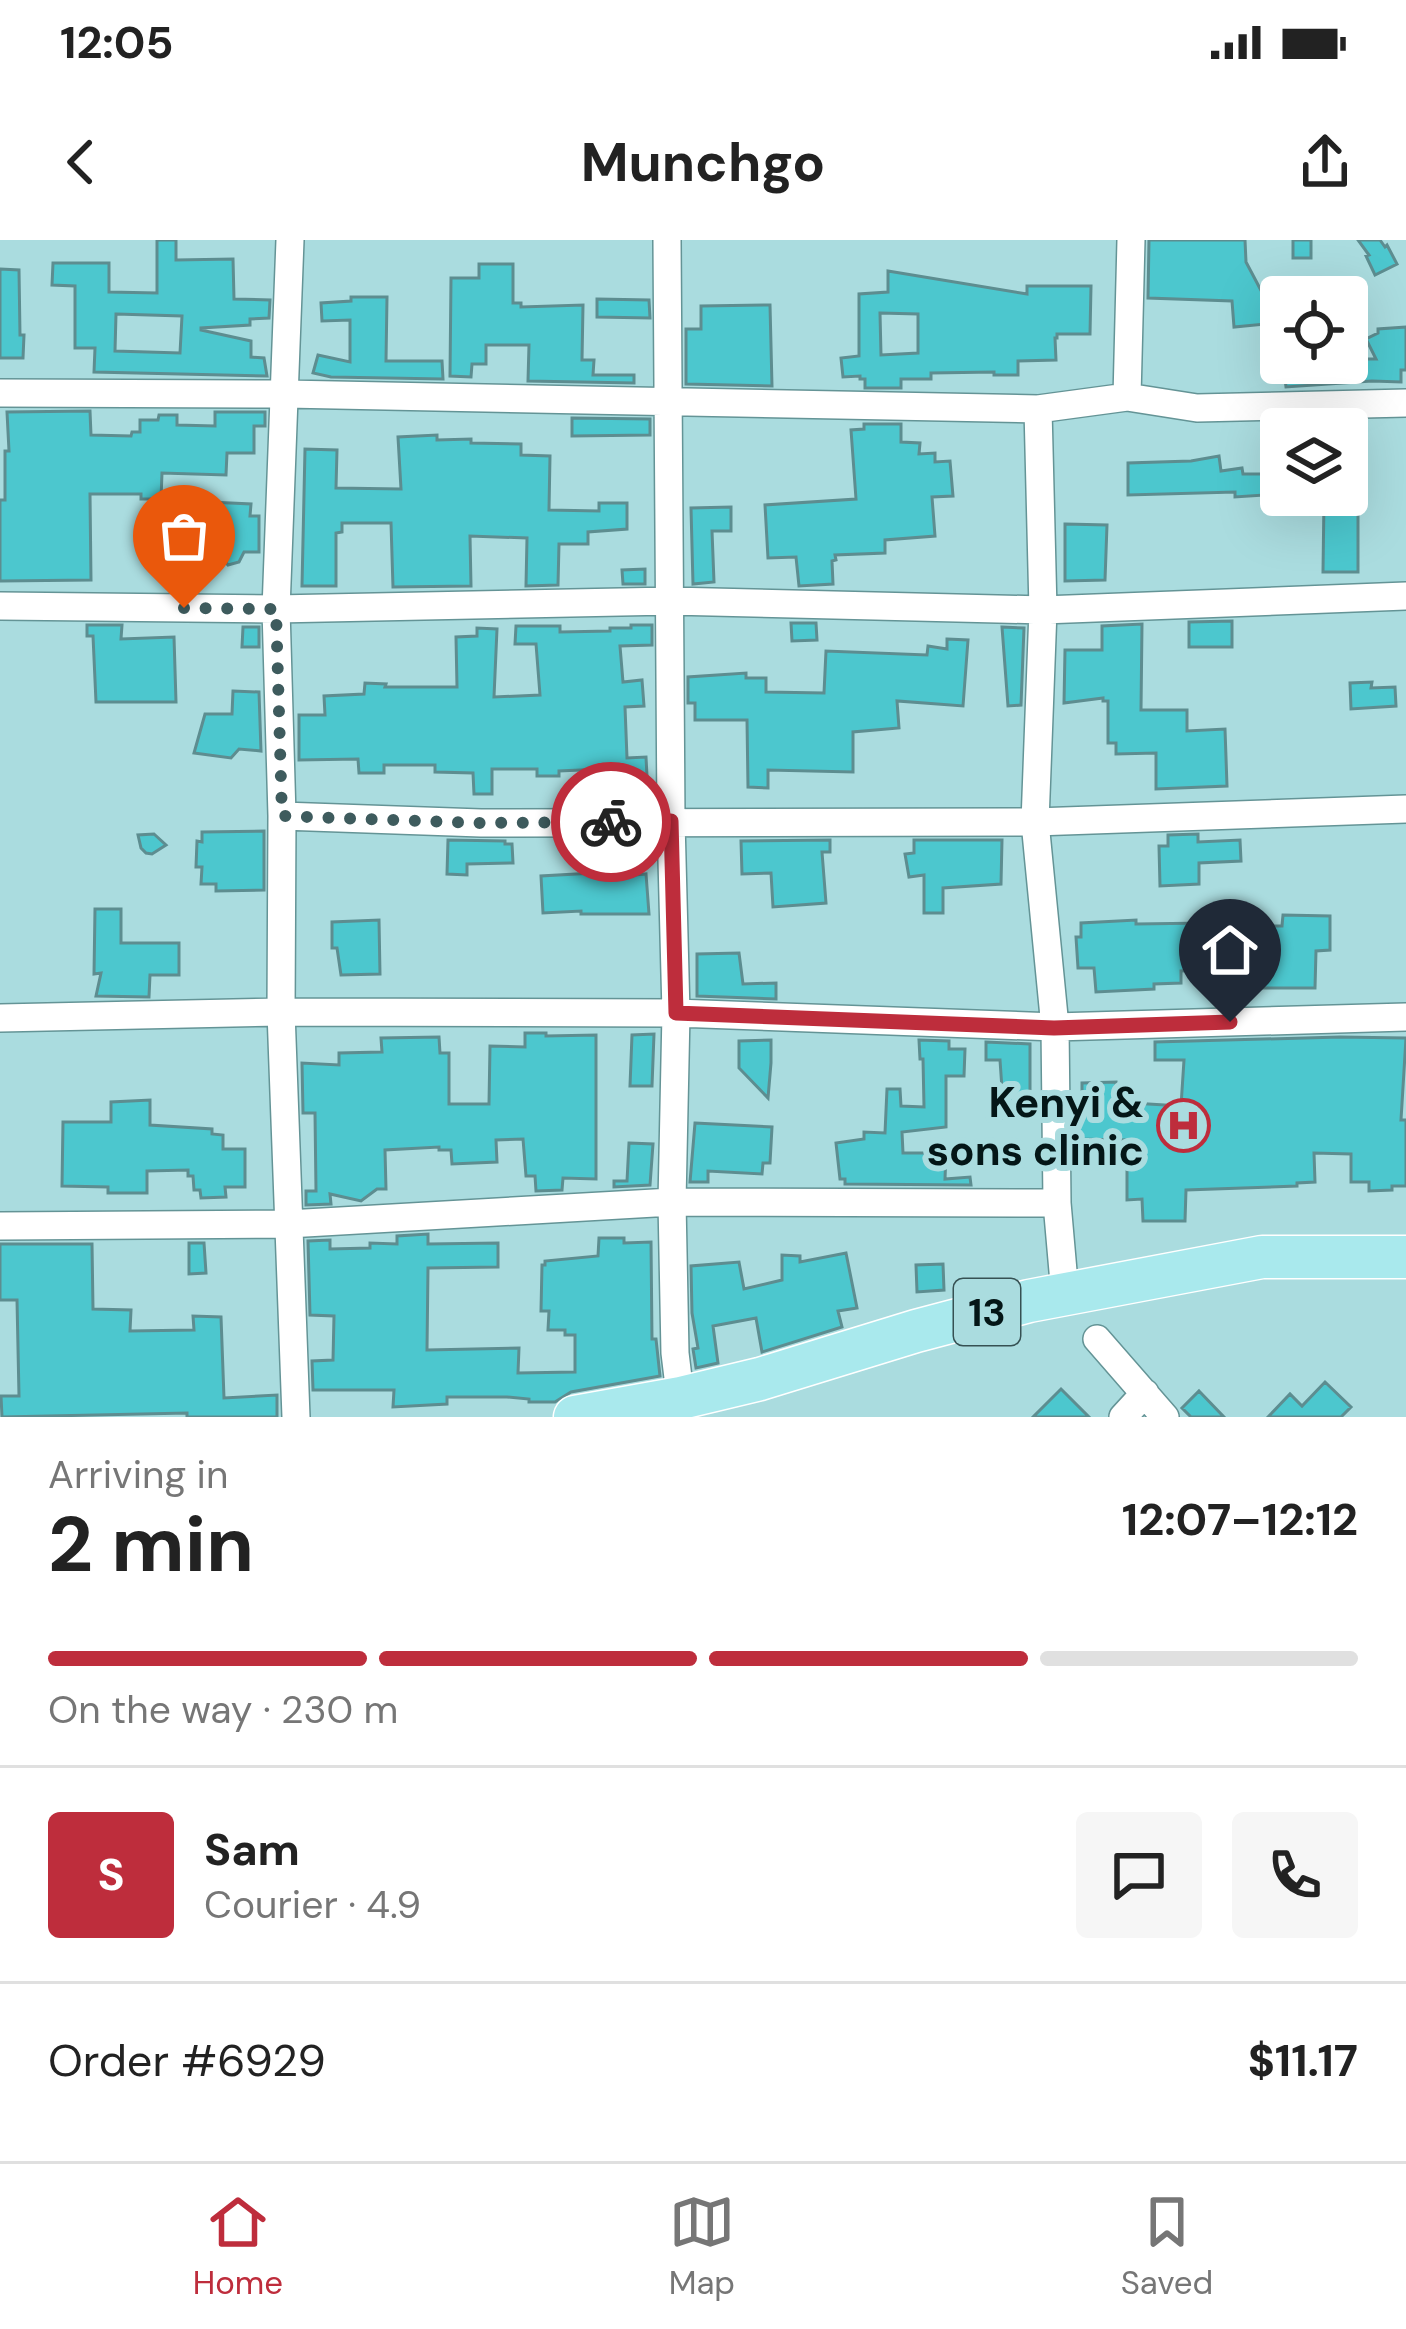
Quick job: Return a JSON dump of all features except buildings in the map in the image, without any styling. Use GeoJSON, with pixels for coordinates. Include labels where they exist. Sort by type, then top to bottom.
{"type":"FeatureCollection","features":[{"type":"Feature","properties":{"kind":"main road","name":"13"},"geometry":{"type":"LineString","coordinates":[[575,1417],[691,1411],[760,1379],[916,1331],[1065,1294],[1262,1257],[1406,1258]]}},
{"type":"Feature","properties":{"kind":"main road"},"geometry":{"type":"LineString","coordinates":[[691,1411],[1023,1330],[1269,1278],[1406,1280]]}},
{"type":"Feature","properties":{"kind":"street"},"geometry":{"type":"LineString","coordinates":[[290,240],[276,609],[282,816],[280,1012],[296,1417]]}},
{"type":"Feature","properties":{"kind":"street"},"geometry":{"type":"LineString","coordinates":[[667,240],[675,1353],[691,1411]]}},
{"type":"Feature","properties":{"kind":"street"},"geometry":{"type":"LineString","coordinates":[[1127,397],[1131,240]]}},
{"type":"Feature","properties":{"kind":"street"},"geometry":{"type":"LineString","coordinates":[[0,393],[286,394],[1038,410],[1127,397],[1197,408],[1406,403]]}},
{"type":"Feature","properties":{"kind":"street"},"geometry":{"type":"LineString","coordinates":[[1038,410],[1043,610],[1035,822],[1054,1028],[1057,1203],[1065,1294]]}},
{"type":"Feature","properties":{"kind":"street"},"geometry":{"type":"LineString","coordinates":[[0,606],[276,609],[671,601],[1043,610],[1406,596]]}},
{"type":"Feature","properties":{"kind":"street"},"geometry":{"type":"LineString","coordinates":[[282,816],[481,823],[1035,822],[1406,809]]}},
{"type":"Feature","properties":{"kind":"street"},"geometry":{"type":"LineString","coordinates":[[0,1018],[280,1012],[676,1013],[1054,1028],[1406,1017]]}},
{"type":"Feature","properties":{"kind":"street"},"geometry":{"type":"LineString","coordinates":[[0,1226],[288,1224],[672,1202],[1057,1203]]}},
{"type":"Feature","properties":{"kind":"street"},"geometry":{"type":"LineString","coordinates":[[1097,1339],[1165,1417]]}},
{"type":"Feature","properties":{"kind":"street"},"geometry":{"type":"LineString","coordinates":[[1123,1417],[1144,1393]]}},
{"type":"Feature","properties":{"kind":"way so far"},"geometry":{"type":"LineString","coordinates":[[184,608],[276,609],[282,816],[611,822]]}},
{"type":"Feature","properties":{"kind":"place","name":"Kenyi & sons clinic"},"geometry":{"type":"Point","coordinates":[1183,1126]}},
{"type":"Feature","properties":{"kind":"route"},"geometry":{"type":"LineString","coordinates":[[611,822],[671,821],[676,1013],[1054,1028],[1230,1022]]}}]}
